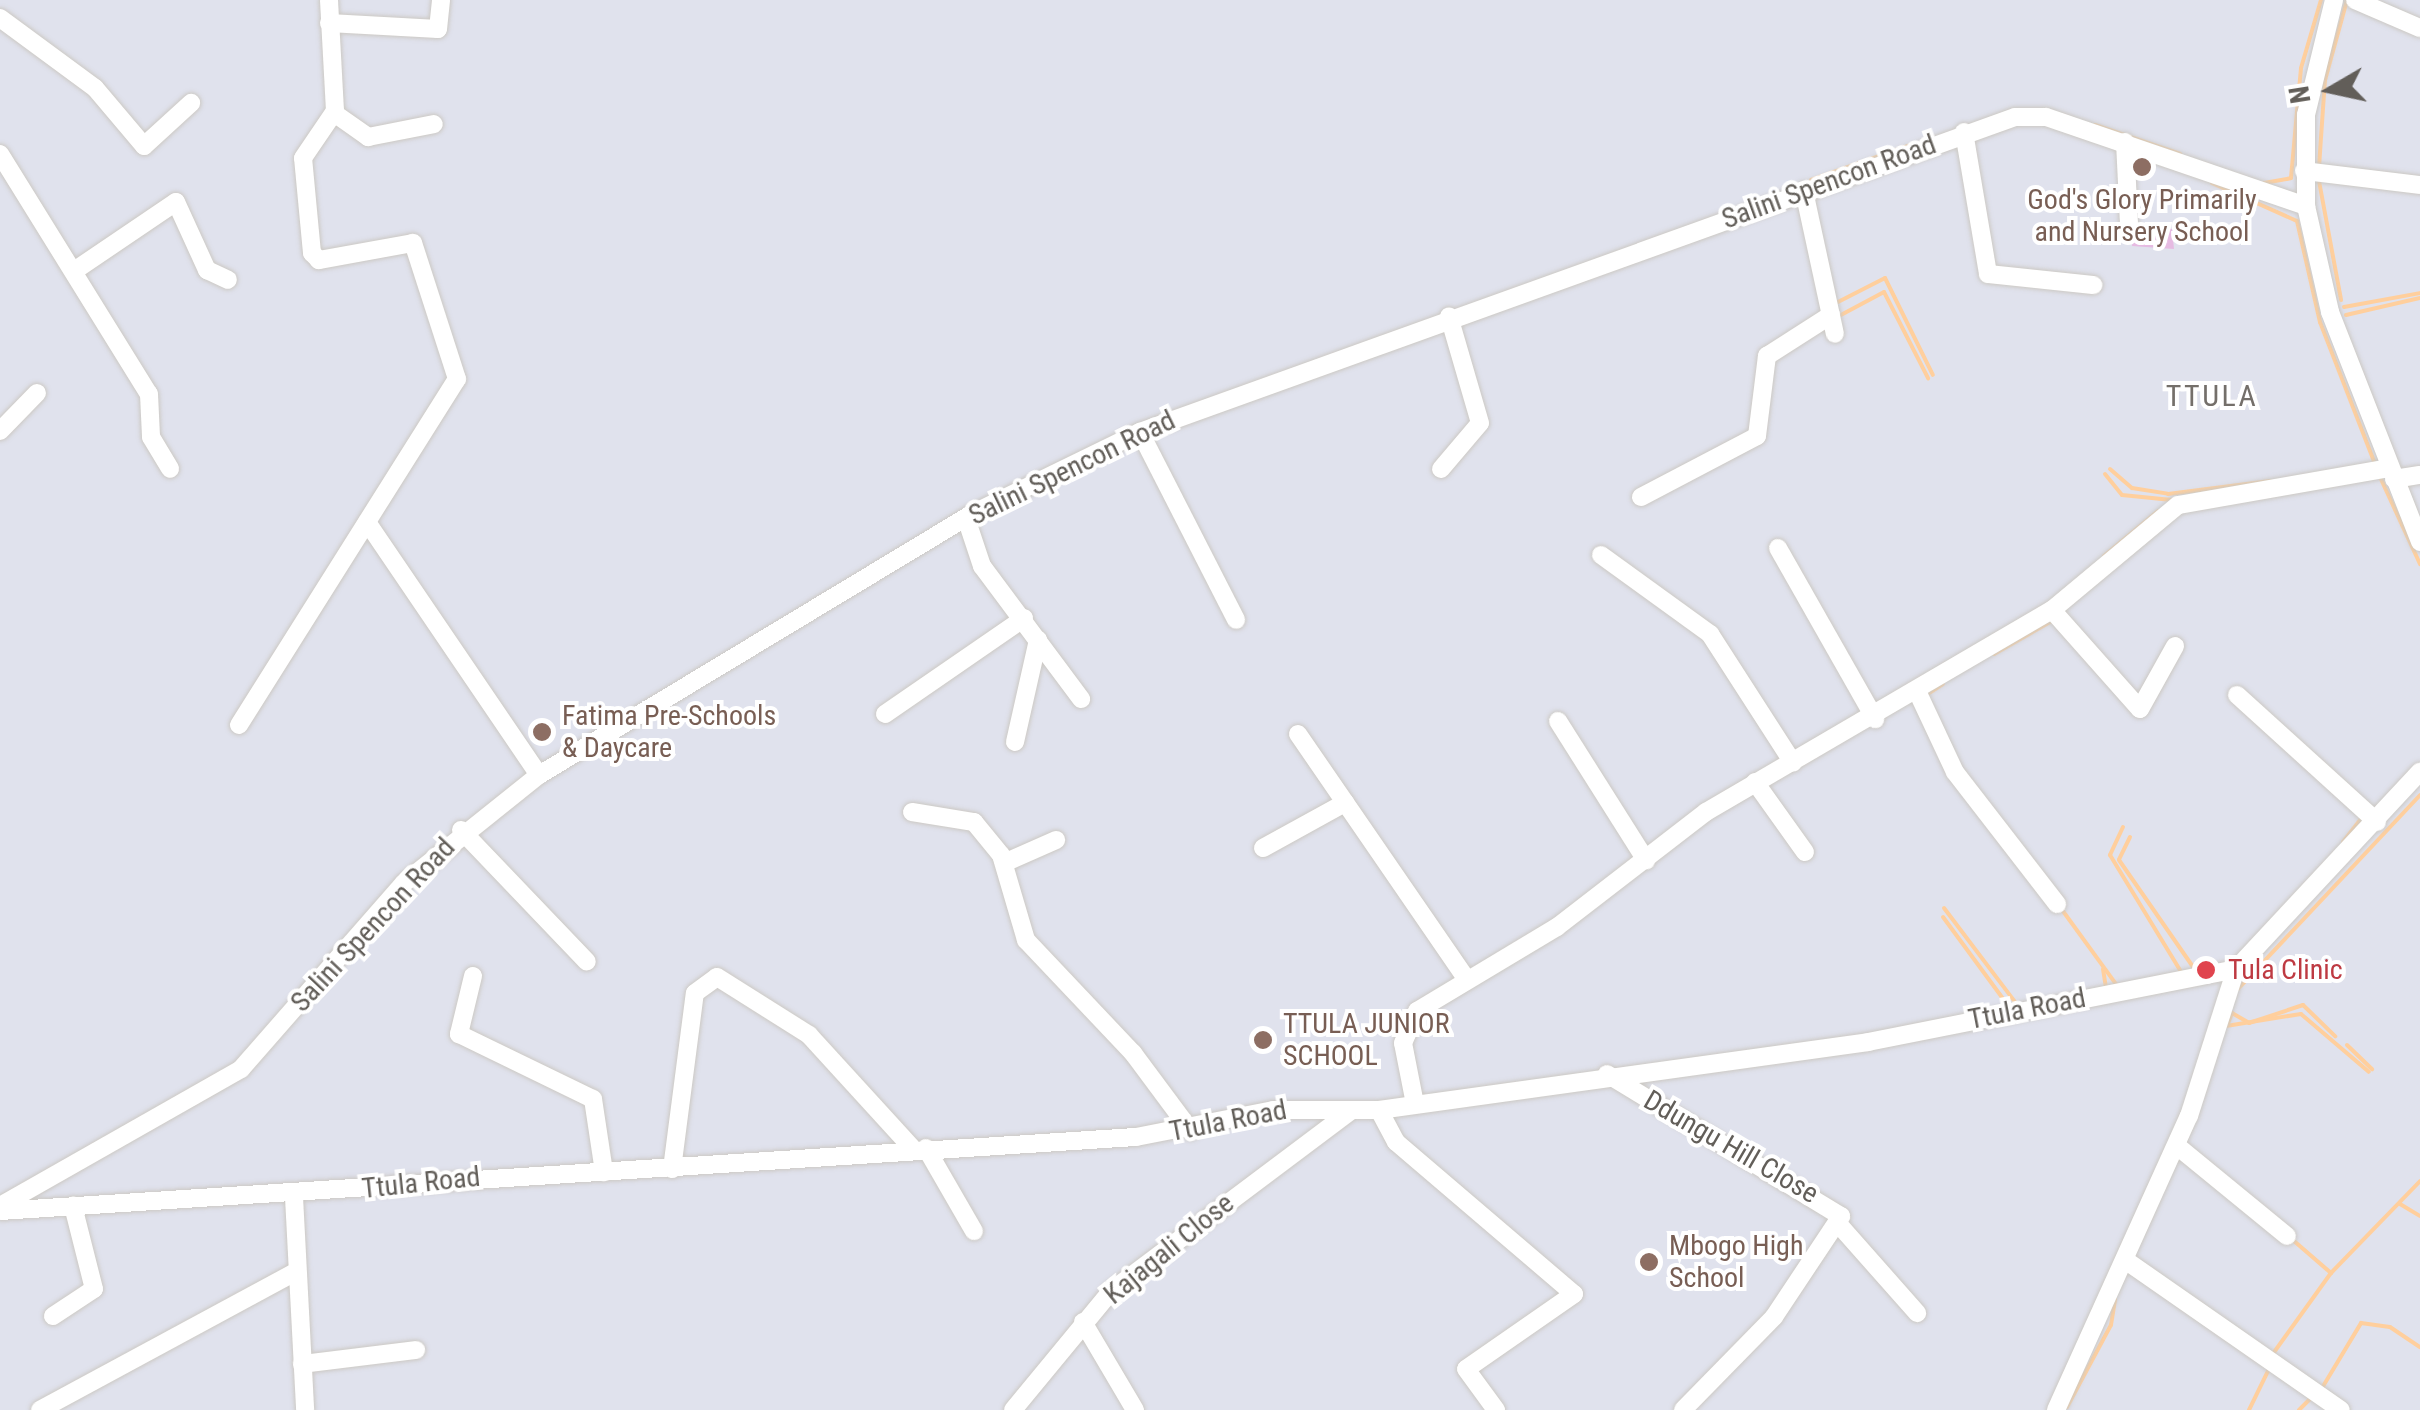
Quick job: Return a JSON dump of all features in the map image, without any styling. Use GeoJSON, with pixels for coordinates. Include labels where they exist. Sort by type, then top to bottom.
{"type":"FeatureCollection","features":[{"type":"Feature","properties":{"kind":"street"},"geometry":{"type":"LineString","coordinates":[[239,725],[458,372],[414,244],[319,260],[312,253],[303,158],[334,113],[329,0]]}},
{"type":"Feature","properties":{"kind":"street"},"geometry":{"type":"LineString","coordinates":[[329,23],[438,29],[442,0]]}},
{"type":"Feature","properties":{"kind":"street"},"geometry":{"type":"LineString","coordinates":[[2334,0],[2306,115],[2306,206],[2330,312],[2420,542]]}},
{"type":"Feature","properties":{"kind":"street"},"geometry":{"type":"LineString","coordinates":[[2355,0],[2420,28]]}},
{"type":"Feature","properties":{"kind":"street"},"geometry":{"type":"LineString","coordinates":[[0,18],[95,88],[144,146],[192,102]]}},
{"type":"Feature","properties":{"kind":"street"},"geometry":{"type":"LineString","coordinates":[[334,113],[368,138],[434,124]]}},
{"type":"Feature","properties":{"kind":"street","name":"Salini Spencon Road"},"geometry":{"type":"LineString","coordinates":[[0,1208],[242,1068],[462,830],[539,775],[966,518],[1140,432],[1449,316],[1964,132],[2032,116],[2125,142],[2306,206]]}},
{"type":"Feature","properties":{"kind":"street"},"geometry":{"type":"LineString","coordinates":[[1964,132],[1988,274],[2093,285]]}},
{"type":"Feature","properties":{"kind":"street"},"geometry":{"type":"LineString","coordinates":[[2125,142],[2128,225]]}},
{"type":"Feature","properties":{"kind":"street"},"geometry":{"type":"LineString","coordinates":[[0,154],[149,394],[152,437],[170,470]]}},
{"type":"Feature","properties":{"kind":"street"},"geometry":{"type":"LineString","coordinates":[[2304,171],[2420,186]]}},
{"type":"Feature","properties":{"kind":"street"},"geometry":{"type":"LineString","coordinates":[[1640,496],[1757,436],[1767,356],[1833,324],[1804,192]]}},
{"type":"Feature","properties":{"kind":"street"},"geometry":{"type":"LineString","coordinates":[[74,271],[176,202],[207,270],[228,280]]}},
{"type":"Feature","properties":{"kind":"street"},"geometry":{"type":"LineString","coordinates":[[1440,468],[1480,423],[1449,316]]}},
{"type":"Feature","properties":{"kind":"street"},"geometry":{"type":"LineString","coordinates":[[0,431],[38,393]]}},
{"type":"Feature","properties":{"kind":"street"},"geometry":{"type":"LineString","coordinates":[[1140,432],[1236,620]]}},
{"type":"Feature","properties":{"kind":"street"},"geometry":{"type":"LineString","coordinates":[[1414,1104],[1407,1028],[1466,978],[1556,927],[1754,782],[1875,719],[2052,610],[2178,505],[2392,474],[2420,475]]}},
{"type":"Feature","properties":{"kind":"street"},"geometry":{"type":"LineString","coordinates":[[966,518],[982,566],[1081,699]]}},
{"type":"Feature","properties":{"kind":"street"},"geometry":{"type":"LineString","coordinates":[[367,522],[539,775]]}},
{"type":"Feature","properties":{"kind":"street"},"geometry":{"type":"LineString","coordinates":[[1778,548],[1875,719]]}},
{"type":"Feature","properties":{"kind":"street"},"geometry":{"type":"LineString","coordinates":[[1602,555],[1710,634],[1793,764]]}},
{"type":"Feature","properties":{"kind":"street"},"geometry":{"type":"LineString","coordinates":[[2052,610],[2140,709],[2175,646]]}},
{"type":"Feature","properties":{"kind":"street"},"geometry":{"type":"LineString","coordinates":[[885,714],[1024,618]]}},
{"type":"Feature","properties":{"kind":"street"},"geometry":{"type":"LineString","coordinates":[[1015,742],[1038,640]]}},
{"type":"Feature","properties":{"kind":"street"},"geometry":{"type":"LineString","coordinates":[[1917,691],[1955,772],[2057,904]]}},
{"type":"Feature","properties":{"kind":"street"},"geometry":{"type":"LineString","coordinates":[[2238,696],[2377,822]]}},
{"type":"Feature","properties":{"kind":"street"},"geometry":{"type":"LineString","coordinates":[[1558,721],[1646,860]]}},
{"type":"Feature","properties":{"kind":"street"},"geometry":{"type":"LineString","coordinates":[[1298,734],[1466,978]]}},
{"type":"Feature","properties":{"kind":"street"},"geometry":{"type":"LineString","coordinates":[[2056,1410],[2128,1262],[2177,1146],[2236,970],[2420,772]]}},
{"type":"Feature","properties":{"kind":"street"},"geometry":{"type":"LineString","coordinates":[[1754,782],[1805,852]]}},
{"type":"Feature","properties":{"kind":"street"},"geometry":{"type":"LineString","coordinates":[[1263,848],[1345,803]]}},
{"type":"Feature","properties":{"kind":"street"},"geometry":{"type":"LineString","coordinates":[[912,812],[974,822],[1004,864],[1026,940],[1133,1053],[1190,1132]]}},
{"type":"Feature","properties":{"kind":"street"},"geometry":{"type":"LineString","coordinates":[[462,830],[587,962]]}},
{"type":"Feature","properties":{"kind":"street"},"geometry":{"type":"LineString","coordinates":[[1004,864],[1056,840]]}},
{"type":"Feature","properties":{"kind":"street","name":"Ttula Road"},"geometry":{"type":"LineString","coordinates":[[0,1208],[294,1197],[919,1148],[1190,1132],[1273,1110],[1378,1110],[1607,1074],[1868,1042],[2236,970]]}},
{"type":"Feature","properties":{"kind":"street"},"geometry":{"type":"LineString","coordinates":[[473,976],[459,1034],[593,1098],[604,1172]]}},
{"type":"Feature","properties":{"kind":"street"},"geometry":{"type":"LineString","coordinates":[[672,1169],[695,994],[717,978],[809,1034],[919,1148],[974,1231]]}},
{"type":"Feature","properties":{"kind":"street","name":"Ddungu Hill Close"},"geometry":{"type":"LineString","coordinates":[[1607,1074],[1815,1193],[1841,1227],[1774,1317],[1684,1410]]}},
{"type":"Feature","properties":{"kind":"street"},"geometry":{"type":"LineString","coordinates":[[1378,1110],[1396,1142],[1574,1294],[1466,1369],[1496,1410]]}},
{"type":"Feature","properties":{"kind":"street","name":"Kajagali Close"},"geometry":{"type":"LineString","coordinates":[[1013,1410],[1082,1322],[1349,1112]]}},
{"type":"Feature","properties":{"kind":"street"},"geometry":{"type":"LineString","coordinates":[[2177,1146],[2287,1236]]}},
{"type":"Feature","properties":{"kind":"street"},"geometry":{"type":"LineString","coordinates":[[294,1197],[305,1410]]}},
{"type":"Feature","properties":{"kind":"street"},"geometry":{"type":"LineString","coordinates":[[53,1316],[94,1288],[72,1206]]}},
{"type":"Feature","properties":{"kind":"street"},"geometry":{"type":"LineString","coordinates":[[1841,1227],[1917,1312]]}},
{"type":"Feature","properties":{"kind":"street"},"geometry":{"type":"LineString","coordinates":[[2128,1262],[2340,1410]]}},
{"type":"Feature","properties":{"kind":"street"},"geometry":{"type":"LineString","coordinates":[[40,1410],[297,1270]]}},
{"type":"Feature","properties":{"kind":"street"},"geometry":{"type":"LineString","coordinates":[[1082,1322],[1136,1410]]}},
{"type":"Feature","properties":{"kind":"street"},"geometry":{"type":"LineString","coordinates":[[302,1364],[416,1350]]}},
{"type":"Feature","properties":{"kind":"shaded area"},"geometry":{"type":"Polygon","coordinates":[[[2134,224],[2172,229],[2174,249],[2132,246],[2134,224]]]}},
{"type":"Feature","properties":{"kind":"waterway"},"geometry":{"type":"LineString","coordinates":[[2264,183],[2291,178],[2301,68],[2321,0]]}},
{"type":"Feature","properties":{"kind":"waterway"},"geometry":{"type":"LineString","coordinates":[[2319,167],[2325,80],[2347,0]]}},
{"type":"Feature","properties":{"kind":"waterway"},"geometry":{"type":"LineString","coordinates":[[2095,125],[2180,154]]}},
{"type":"Feature","properties":{"kind":"waterway"},"geometry":{"type":"LineString","coordinates":[[1811,180],[1914,144]]}},
{"type":"Feature","properties":{"kind":"waterway"},"geometry":{"type":"LineString","coordinates":[[2319,181],[2341,300]]}},
{"type":"Feature","properties":{"kind":"waterway"},"geometry":{"type":"LineString","coordinates":[[2212,183],[2297,221],[2320,322],[2375,464]]}},
{"type":"Feature","properties":{"kind":"waterway"},"geometry":{"type":"LineString","coordinates":[[1836,303],[1885,278],[1933,375]]}},
{"type":"Feature","properties":{"kind":"waterway"},"geometry":{"type":"LineString","coordinates":[[1839,316],[1884,292],[1928,378]]}},
{"type":"Feature","properties":{"kind":"waterway"},"geometry":{"type":"LineString","coordinates":[[2344,307],[2420,293]]}},
{"type":"Feature","properties":{"kind":"waterway"},"geometry":{"type":"LineString","coordinates":[[2346,315],[2420,298]]}},
{"type":"Feature","properties":{"kind":"waterway"},"geometry":{"type":"LineString","coordinates":[[2110,469],[2132,488],[2168,494],[2270,481]]}},
{"type":"Feature","properties":{"kind":"waterway"},"geometry":{"type":"LineString","coordinates":[[2105,474],[2122,495],[2172,500]]}},
{"type":"Feature","properties":{"kind":"waterway"},"geometry":{"type":"LineString","coordinates":[[2380,477],[2420,564]]}},
{"type":"Feature","properties":{"kind":"waterway"},"geometry":{"type":"LineString","coordinates":[[2104,556],[2158,511]]}},
{"type":"Feature","properties":{"kind":"waterway"},"geometry":{"type":"LineString","coordinates":[[1994,654],[2055,619]]}},
{"type":"Feature","properties":{"kind":"waterway"},"geometry":{"type":"LineString","coordinates":[[1926,695],[1943,684]]}},
{"type":"Feature","properties":{"kind":"waterway"},"geometry":{"type":"LineString","coordinates":[[2238,989],[2420,795]]}},
{"type":"Feature","properties":{"kind":"waterway"},"geometry":{"type":"LineString","coordinates":[[2343,842],[2362,818]]}},
{"type":"Feature","properties":{"kind":"waterway"},"geometry":{"type":"LineString","coordinates":[[2123,827],[2110,855],[2181,972]]}},
{"type":"Feature","properties":{"kind":"waterway"},"geometry":{"type":"LineString","coordinates":[[2130,837],[2119,860],[2196,971]]}},
{"type":"Feature","properties":{"kind":"waterway"},"geometry":{"type":"LineString","coordinates":[[2060,907],[2116,984]]}},
{"type":"Feature","properties":{"kind":"waterway"},"geometry":{"type":"LineString","coordinates":[[1944,908],[2018,1006]]}},
{"type":"Feature","properties":{"kind":"waterway"},"geometry":{"type":"LineString","coordinates":[[1943,917],[2009,1007]]}},
{"type":"Feature","properties":{"kind":"waterway"},"geometry":{"type":"LineString","coordinates":[[2103,969],[2106,988]]}},
{"type":"Feature","properties":{"kind":"waterway"},"geometry":{"type":"LineString","coordinates":[[2228,1023],[2232,1013],[2249,1023],[2303,1005],[2335,1036]]}},
{"type":"Feature","properties":{"kind":"waterway"},"geometry":{"type":"LineString","coordinates":[[2226,1026],[2301,1014],[2369,1072]]}},
{"type":"Feature","properties":{"kind":"waterway"},"geometry":{"type":"LineString","coordinates":[[2347,1045],[2372,1069]]}},
{"type":"Feature","properties":{"kind":"waterway"},"geometry":{"type":"LineString","coordinates":[[2272,1355],[2331,1273],[2420,1181]]}},
{"type":"Feature","properties":{"kind":"waterway"},"geometry":{"type":"LineString","coordinates":[[2400,1204],[2420,1216]]}},
{"type":"Feature","properties":{"kind":"waterway"},"geometry":{"type":"LineString","coordinates":[[2294,1241],[2331,1273]]}},
{"type":"Feature","properties":{"kind":"waterway"},"geometry":{"type":"LineString","coordinates":[[2067,1407],[2111,1325],[2115,1299]]}},
{"type":"Feature","properties":{"kind":"waterway"},"geometry":{"type":"LineString","coordinates":[[2322,1388],[2361,1323],[2390,1327],[2420,1347]]}},
{"type":"Feature","properties":{"kind":"waterway"},"geometry":{"type":"LineString","coordinates":[[2249,1410],[2269,1369]]}},
{"type":"Feature","properties":{"kind":"waterway"},"geometry":{"type":"LineString","coordinates":[[2299,1410],[2312,1397]]}},
{"type":"Feature","properties":{"kind":"place","name":"God's Glory Primarily and Nursery School"},"geometry":{"type":"Point","coordinates":[2142,167]}},
{"type":"Feature","properties":{"kind":"place","name":"Fatima Pre-Schools & Daycare"},"geometry":{"type":"Point","coordinates":[542,732]}},
{"type":"Feature","properties":{"kind":"place","name":"Tula Clinic"},"geometry":{"type":"Point","coordinates":[2206,970]}},
{"type":"Feature","properties":{"kind":"place","name":"TTULA JUNIOR SCHOOL"},"geometry":{"type":"Point","coordinates":[1263,1040]}},
{"type":"Feature","properties":{"kind":"place","name":"Mbogo High School"},"geometry":{"type":"Point","coordinates":[1649,1262]}},
{"type":"Feature","properties":{"kind":"district","name":"TTULA"},"geometry":{"type":"Point","coordinates":[2212,396]}}]}
